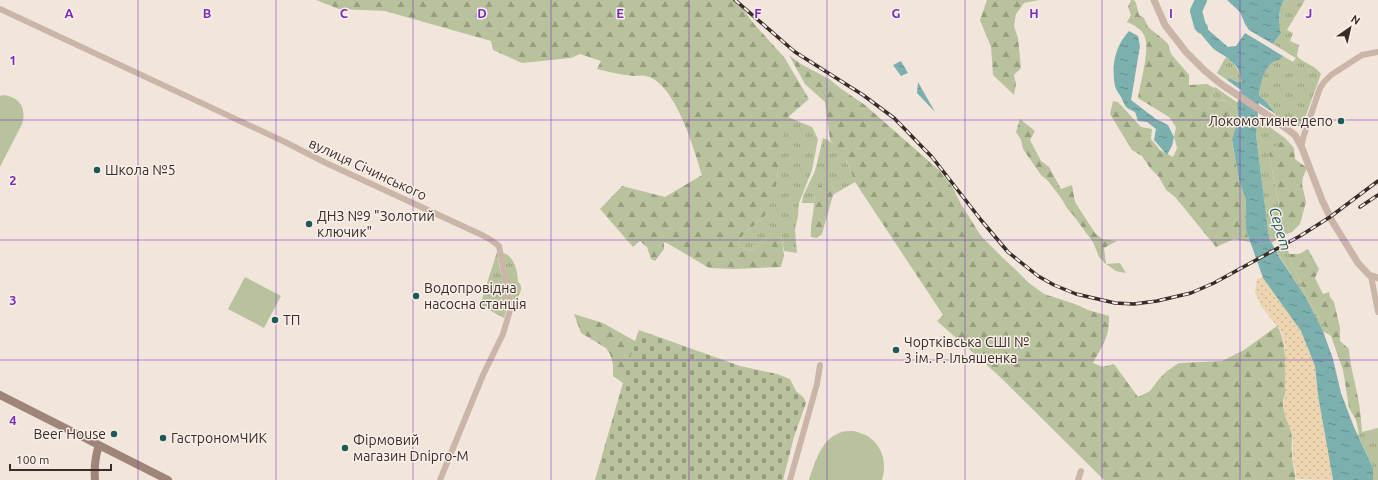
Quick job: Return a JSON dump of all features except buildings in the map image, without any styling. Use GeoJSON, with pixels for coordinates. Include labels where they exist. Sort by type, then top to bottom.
{"type":"FeatureCollection","features":[{"type":"Feature","properties":{"kind":"main road"},"geometry":{"type":"LineString","coordinates":[[0,396],[168,480]]}},
{"type":"Feature","properties":{"kind":"main road"},"geometry":{"type":"LineString","coordinates":[[94,480],[95,458],[99,445]]}},
{"type":"Feature","properties":{"kind":"street"},"geometry":{"type":"LineString","coordinates":[[1154,0],[1165,25],[1186,52],[1205,71],[1221,84],[1288,129],[1294,135],[1301,147],[1330,217],[1362,268],[1375,277],[1378,312]]}},
{"type":"Feature","properties":{"kind":"street","name":"вулиця Січинського"},"geometry":{"type":"LineString","coordinates":[[0,9],[482,235],[499,246],[512,307],[503,334],[483,375],[440,480]]}},
{"type":"Feature","properties":{"kind":"street"},"geometry":{"type":"LineString","coordinates":[[1301,147],[1320,88],[1324,82],[1331,75],[1362,55],[1378,52]]}},
{"type":"Feature","properties":{"kind":"street"},"geometry":{"type":"LineString","coordinates":[[790,480],[817,384],[820,365]]}},
{"type":"Feature","properties":{"kind":"street"},"geometry":{"type":"LineString","coordinates":[[1078,480],[1082,471]]}},
{"type":"Feature","properties":{"kind":"green space"},"geometry":{"type":"Polygon","coordinates":[[[316,0],[736,0],[754,24],[784,57],[809,99],[788,117],[779,149],[777,183],[769,208],[764,217],[743,235],[738,243],[740,247],[752,251],[772,233],[781,233],[784,255],[781,267],[734,269],[709,268],[664,242],[664,249],[655,261],[651,259],[647,247],[640,241],[633,247],[600,209],[622,186],[665,197],[702,175],[682,118],[666,90],[656,81],[646,76],[625,75],[597,69],[601,61],[580,54],[571,58],[522,63],[493,50],[491,41],[385,11],[339,9],[316,0]]]}},
{"type":"Feature","properties":{"kind":"green space"},"geometry":{"type":"Polygon","coordinates":[[[987,0],[1039,0],[1024,3],[1016,14],[1014,26],[1018,38],[1021,68],[1014,75],[1016,84],[1014,95],[993,75],[991,47],[980,20],[987,0]]]}},
{"type":"Feature","properties":{"kind":"green space"},"geometry":{"type":"Polygon","coordinates":[[[1131,0],[1134,0],[1136,3],[1139,15],[1144,18],[1148,27],[1168,44],[1171,54],[1189,75],[1189,85],[1207,84],[1214,88],[1213,94],[1209,99],[1227,101],[1237,109],[1238,120],[1232,141],[1239,180],[1246,200],[1246,230],[1250,242],[1234,239],[1216,247],[1175,197],[1166,190],[1159,177],[1150,168],[1142,156],[1132,150],[1110,114],[1113,101],[1118,102],[1141,127],[1152,129],[1151,139],[1160,150],[1173,157],[1177,148],[1174,137],[1176,127],[1169,117],[1138,98],[1146,57],[1146,41],[1141,31],[1127,22],[1131,15],[1128,7],[1131,0]]]}},
{"type":"Feature","properties":{"kind":"green space"},"geometry":{"type":"Polygon","coordinates":[[[1284,0],[1305,0],[1287,30],[1293,33],[1290,41],[1299,45],[1297,56],[1321,74],[1302,126],[1290,124],[1278,118],[1270,105],[1259,95],[1266,69],[1273,62],[1281,59],[1283,56],[1293,62],[1296,58],[1273,44],[1281,33],[1279,16],[1284,0]]]}},
{"type":"Feature","properties":{"kind":"green space"},"geometry":{"type":"Polygon","coordinates":[[[789,55],[801,64],[829,79],[865,105],[939,170],[953,188],[981,236],[1029,283],[1044,294],[1109,316],[1107,336],[1093,363],[1103,367],[1114,364],[1138,397],[1150,391],[1167,371],[1179,363],[1222,361],[1244,350],[1277,326],[1281,333],[1284,349],[1285,393],[1283,406],[1292,434],[1292,459],[1295,480],[1104,480],[998,375],[937,321],[943,315],[855,182],[847,162],[830,140],[825,102],[805,84],[789,55]]]}},
{"type":"Feature","properties":{"kind":"green space"},"geometry":{"type":"Polygon","coordinates":[[[1226,57],[1237,68],[1242,82],[1237,82],[1229,78],[1227,80],[1217,73],[1226,57]]]}},
{"type":"Feature","properties":{"kind":"green space"},"geometry":{"type":"Polygon","coordinates":[[[1215,87],[1238,103],[1237,109],[1227,101],[1209,99],[1213,94],[1215,87]]]}},
{"type":"Feature","properties":{"kind":"green space"},"geometry":{"type":"Polygon","coordinates":[[[3,95],[14,98],[18,101],[23,108],[24,113],[22,124],[0,167],[0,96],[3,95]]]}},
{"type":"Feature","properties":{"kind":"green space"},"geometry":{"type":"Polygon","coordinates":[[[788,117],[812,127],[818,139],[812,170],[799,203],[795,230],[797,253],[784,251],[781,233],[772,233],[752,251],[740,247],[738,243],[743,235],[764,217],[777,183],[778,149],[788,117]]]}},
{"type":"Feature","properties":{"kind":"green space"},"geometry":{"type":"Polygon","coordinates":[[[1257,118],[1285,138],[1294,148],[1282,141],[1269,154],[1281,217],[1281,236],[1272,243],[1269,238],[1256,134],[1257,118]]]}},
{"type":"Feature","properties":{"kind":"green space"},"geometry":{"type":"Polygon","coordinates":[[[1020,119],[1035,131],[1030,140],[1041,161],[1049,167],[1061,189],[1072,185],[1075,202],[1095,233],[1102,239],[1117,241],[1104,248],[1106,264],[1099,257],[1093,242],[1048,181],[1041,175],[1023,149],[1021,140],[1016,132],[1020,119]]]}},
{"type":"Feature","properties":{"kind":"green space"},"geometry":{"type":"Polygon","coordinates":[[[823,138],[835,145],[844,156],[855,182],[836,193],[831,184],[814,196],[814,203],[802,203],[803,196],[815,171],[823,138]]]}},
{"type":"Feature","properties":{"kind":"green space"},"geometry":{"type":"Polygon","coordinates":[[[1282,141],[1294,148],[1295,159],[1307,168],[1302,184],[1306,202],[1300,224],[1292,232],[1281,236],[1281,217],[1269,154],[1273,148],[1282,141]]]}},
{"type":"Feature","properties":{"kind":"green space"},"geometry":{"type":"Polygon","coordinates":[[[831,184],[836,193],[833,195],[822,234],[817,238],[811,237],[815,191],[819,186],[831,184]]]}},
{"type":"Feature","properties":{"kind":"green space"},"geometry":{"type":"Polygon","coordinates":[[[1285,242],[1292,265],[1306,296],[1331,336],[1323,331],[1305,296],[1275,249],[1285,242]]]}},
{"type":"Feature","properties":{"kind":"green space"},"geometry":{"type":"Polygon","coordinates":[[[497,249],[507,299],[504,318],[480,305],[497,249]]]}},
{"type":"Feature","properties":{"kind":"green space"},"geometry":{"type":"Polygon","coordinates":[[[1308,249],[1319,269],[1315,278],[1323,294],[1329,292],[1330,297],[1334,302],[1340,328],[1340,341],[1349,349],[1360,412],[1362,432],[1359,434],[1356,420],[1349,408],[1343,370],[1331,336],[1306,296],[1292,265],[1289,254],[1299,254],[1308,249]]]}},
{"type":"Feature","properties":{"kind":"green space"},"geometry":{"type":"Polygon","coordinates":[[[503,253],[507,254],[513,260],[518,282],[521,286],[519,294],[514,301],[513,301],[503,253]]]}},
{"type":"Feature","properties":{"kind":"green space"},"geometry":{"type":"Polygon","coordinates":[[[1120,263],[1126,273],[1116,271],[1106,264],[1120,263]]]}},
{"type":"Feature","properties":{"kind":"green space"},"geometry":{"type":"Polygon","coordinates":[[[245,277],[281,296],[264,328],[228,309],[245,277]]]}},
{"type":"Feature","properties":{"kind":"green space"},"geometry":{"type":"Polygon","coordinates":[[[574,314],[603,323],[635,341],[638,365],[623,383],[613,376],[613,364],[610,354],[606,348],[581,333],[574,314]]]}},
{"type":"Feature","properties":{"kind":"green space"},"geometry":{"type":"Polygon","coordinates":[[[639,330],[740,366],[777,374],[790,379],[796,391],[804,398],[806,403],[794,437],[783,480],[595,480],[639,330]]]}},
{"type":"Feature","properties":{"kind":"green space"},"geometry":{"type":"Polygon","coordinates":[[[1378,428],[1378,480],[1373,480],[1373,468],[1358,435],[1362,432],[1378,428]]]}},
{"type":"Feature","properties":{"kind":"green space"},"geometry":{"type":"Polygon","coordinates":[[[854,431],[869,437],[881,451],[884,462],[882,480],[809,480],[819,453],[827,441],[841,432],[854,431]]]}},
{"type":"Feature","properties":{"kind":"sand"},"geometry":{"type":"Polygon","coordinates":[[[1263,278],[1301,331],[1315,366],[1318,395],[1333,480],[1295,479],[1296,473],[1292,456],[1292,433],[1285,416],[1283,401],[1285,394],[1285,350],[1282,333],[1261,306],[1255,292],[1257,279],[1263,278]]]}},
{"type":"Feature","properties":{"kind":"water"},"geometry":{"type":"Polygon","coordinates":[[[1227,0],[1284,0],[1279,16],[1281,33],[1273,44],[1249,30],[1240,12],[1227,0]]]}},
{"type":"Feature","properties":{"kind":"water"},"geometry":{"type":"Polygon","coordinates":[[[1193,11],[1198,14],[1205,27],[1228,47],[1236,46],[1245,33],[1283,56],[1281,59],[1273,62],[1266,69],[1259,95],[1270,105],[1274,113],[1259,103],[1256,134],[1269,238],[1280,258],[1305,296],[1323,331],[1333,359],[1341,393],[1354,427],[1373,468],[1373,480],[1333,480],[1318,395],[1315,366],[1301,331],[1263,278],[1246,230],[1246,200],[1239,180],[1232,140],[1238,120],[1237,104],[1241,90],[1227,80],[1229,78],[1237,82],[1242,82],[1240,74],[1237,67],[1227,57],[1215,50],[1204,37],[1193,20],[1193,11]]]}},
{"type":"Feature","properties":{"kind":"water"},"geometry":{"type":"Polygon","coordinates":[[[1129,31],[1138,36],[1140,46],[1131,100],[1156,119],[1168,125],[1174,137],[1172,146],[1167,155],[1154,140],[1156,129],[1147,122],[1138,121],[1135,112],[1126,106],[1115,86],[1115,57],[1120,43],[1129,31]]]}},
{"type":"Feature","properties":{"kind":"water"},"geometry":{"type":"Polygon","coordinates":[[[901,61],[908,73],[901,76],[893,65],[901,61]]]}},
{"type":"Feature","properties":{"kind":"water"},"geometry":{"type":"Polygon","coordinates":[[[918,82],[935,112],[917,93],[918,82]]]}},
{"type":"Feature","properties":{"kind":"waterway","name":"Серет"},"geometry":{"type":"LineString","coordinates":[[1201,0],[1196,11],[1200,26],[1202,28]]}},
{"type":"Feature","properties":{"kind":"railway"},"geometry":{"type":"LineString","coordinates":[[735,0],[795,52],[863,95],[894,118],[932,157],[1008,252],[1038,276],[1054,285],[1076,294],[1115,303],[1134,304],[1157,301],[1191,293],[1214,283],[1300,236],[1330,217],[1378,181]]}},
{"type":"Feature","properties":{"kind":"railway"},"geometry":{"type":"LineString","coordinates":[[1360,207],[1378,195]]}},
{"type":"Feature","properties":{"kind":"place","name":"Локомотивне депо"},"geometry":{"type":"Point","coordinates":[1341,121]}},
{"type":"Feature","properties":{"kind":"place","name":"Школа №5"},"geometry":{"type":"Point","coordinates":[97,170]}},
{"type":"Feature","properties":{"kind":"place","name":"ДНЗ №9 \"Золотий ключик\""},"geometry":{"type":"Point","coordinates":[309,224]}},
{"type":"Feature","properties":{"kind":"place","name":"Водопровідна насосна станція"},"geometry":{"type":"Point","coordinates":[416,296]}},
{"type":"Feature","properties":{"kind":"place","name":"ТП"},"geometry":{"type":"Point","coordinates":[275,320]}},
{"type":"Feature","properties":{"kind":"place","name":"Чортківська СШІ № 3 ім. Р. Ільяшенка"},"geometry":{"type":"Point","coordinates":[896,350]}},
{"type":"Feature","properties":{"kind":"place","name":"Beer House"},"geometry":{"type":"Point","coordinates":[114,434]}},
{"type":"Feature","properties":{"kind":"place","name":"ГастрономЧИК"},"geometry":{"type":"Point","coordinates":[163,438]}},
{"type":"Feature","properties":{"kind":"place","name":"Фірмовий магазин Dnipro-M"},"geometry":{"type":"Point","coordinates":[345,448]}}]}
